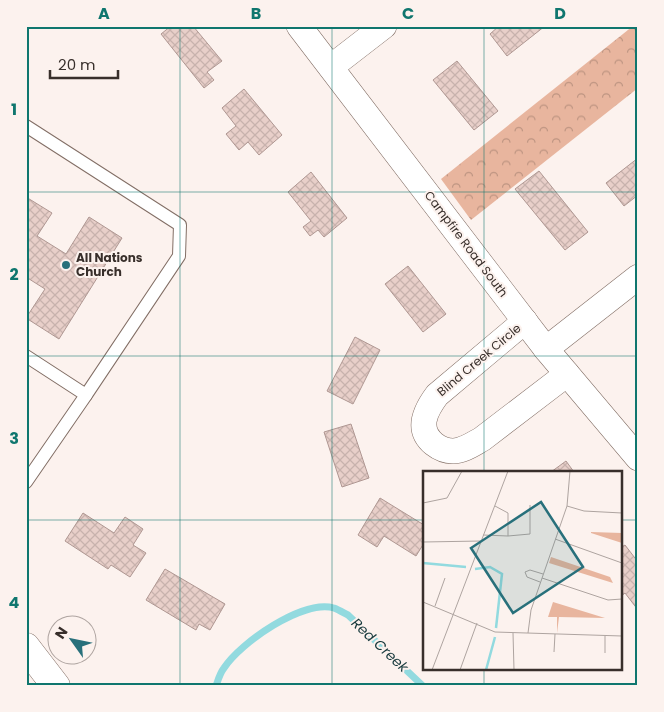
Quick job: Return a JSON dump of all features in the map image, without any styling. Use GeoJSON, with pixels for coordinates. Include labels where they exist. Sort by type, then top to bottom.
{"type":"FeatureCollection","features":[{"type":"Feature","properties":{"kind":"street","name":"Campfire Road South"},"geometry":{"type":"LineString","coordinates":[[299,26],[546,348],[638,458]]}},
{"type":"Feature","properties":{"kind":"street"},"geometry":{"type":"LineString","coordinates":[[332,67],[384,26]]}},
{"type":"Feature","properties":{"kind":"street"},"geometry":{"type":"LineString","coordinates":[[546,348],[638,277]]}},
{"type":"Feature","properties":{"kind":"street","name":"Blind Creek Circle"},"geometry":{"type":"LineString","coordinates":[[526,321],[437,395],[428,406],[424,418],[424,429],[428,439],[439,448],[452,451],[468,447],[482,439],[567,374]]}},
{"type":"Feature","properties":{"kind":"street"},"geometry":{"type":"LineString","coordinates":[[26,647],[56,686]]}},
{"type":"Feature","properties":{"kind":"lane"},"geometry":{"type":"LineString","coordinates":[[26,126],[180,225],[179,256],[26,482]]}},
{"type":"Feature","properties":{"kind":"lane"},"geometry":{"type":"LineString","coordinates":[[26,356],[86,395]]}},
{"type":"Feature","properties":{"kind":"green space"},"geometry":{"type":"Polygon","coordinates":[[[633,26],[638,26],[638,88],[471,220],[441,179],[633,26]]]}},
{"type":"Feature","properties":{"kind":"building"},"geometry":{"type":"Polygon","coordinates":[[[171,26],[193,26],[222,61],[207,72],[214,80],[204,88],[161,34],[171,26]]]}},
{"type":"Feature","properties":{"kind":"building"},"geometry":{"type":"Polygon","coordinates":[[[499,26],[545,26],[507,56],[490,34],[499,26]]]}},
{"type":"Feature","properties":{"kind":"building"},"geometry":{"type":"Polygon","coordinates":[[[457,61],[498,111],[474,130],[433,80],[457,61]]]}},
{"type":"Feature","properties":{"kind":"building"},"geometry":{"type":"Polygon","coordinates":[[[244,89],[282,135],[259,155],[248,142],[239,150],[226,134],[236,126],[222,108],[244,89]]]}},
{"type":"Feature","properties":{"kind":"building"},"geometry":{"type":"Polygon","coordinates":[[[638,158],[638,195],[624,206],[606,183],[638,158]]]}},
{"type":"Feature","properties":{"kind":"building"},"geometry":{"type":"Polygon","coordinates":[[[539,171],[588,232],[565,250],[515,189],[539,171]]]}},
{"type":"Feature","properties":{"kind":"building"},"geometry":{"type":"Polygon","coordinates":[[[311,172],[347,218],[324,237],[318,230],[310,236],[303,227],[311,221],[288,192],[311,172]]]}},
{"type":"Feature","properties":{"kind":"building","name":"All Nations Church"},"geometry":{"type":"Polygon","coordinates":[[[26,197],[52,213],[37,236],[66,254],[89,217],[122,238],[59,339],[26,318],[45,289],[26,277],[26,197]]]}},
{"type":"Feature","properties":{"kind":"building"},"geometry":{"type":"Polygon","coordinates":[[[408,266],[446,314],[423,332],[385,284],[408,266]]]}},
{"type":"Feature","properties":{"kind":"building"},"geometry":{"type":"Polygon","coordinates":[[[355,337],[380,350],[353,404],[327,391],[355,337]]]}},
{"type":"Feature","properties":{"kind":"building"},"geometry":{"type":"Polygon","coordinates":[[[351,424],[369,478],[342,487],[324,432],[351,424]]]}},
{"type":"Feature","properties":{"kind":"building"},"geometry":{"type":"Polygon","coordinates":[[[566,461],[573,471],[552,471],[566,461]]]}},
{"type":"Feature","properties":{"kind":"building"},"geometry":{"type":"Polygon","coordinates":[[[380,498],[423,524],[423,545],[416,556],[384,536],[377,547],[358,535],[380,498]]]}},
{"type":"Feature","properties":{"kind":"building"},"geometry":{"type":"Polygon","coordinates":[[[83,513],[114,533],[125,517],[143,529],[133,545],[146,553],[130,577],[111,565],[108,569],[65,541],[83,513]]]}},
{"type":"Feature","properties":{"kind":"building"},"geometry":{"type":"Polygon","coordinates":[[[625,545],[638,562],[638,610],[625,593],[622,595],[622,547],[625,545]]]}},
{"type":"Feature","properties":{"kind":"building"},"geometry":{"type":"Polygon","coordinates":[[[165,569],[225,604],[210,630],[199,624],[196,630],[146,600],[165,569]]]}},
{"type":"Feature","properties":{"kind":"waterway","name":"Red Creek"},"geometry":{"type":"LineString","coordinates":[[216,686],[221,672],[232,658],[258,636],[290,616],[321,607],[334,608],[348,615],[423,686]]}},
{"type":"Feature","properties":{"kind":"place","name":"All Nations Church"},"geometry":{"type":"Point","coordinates":[66,265]}}]}
